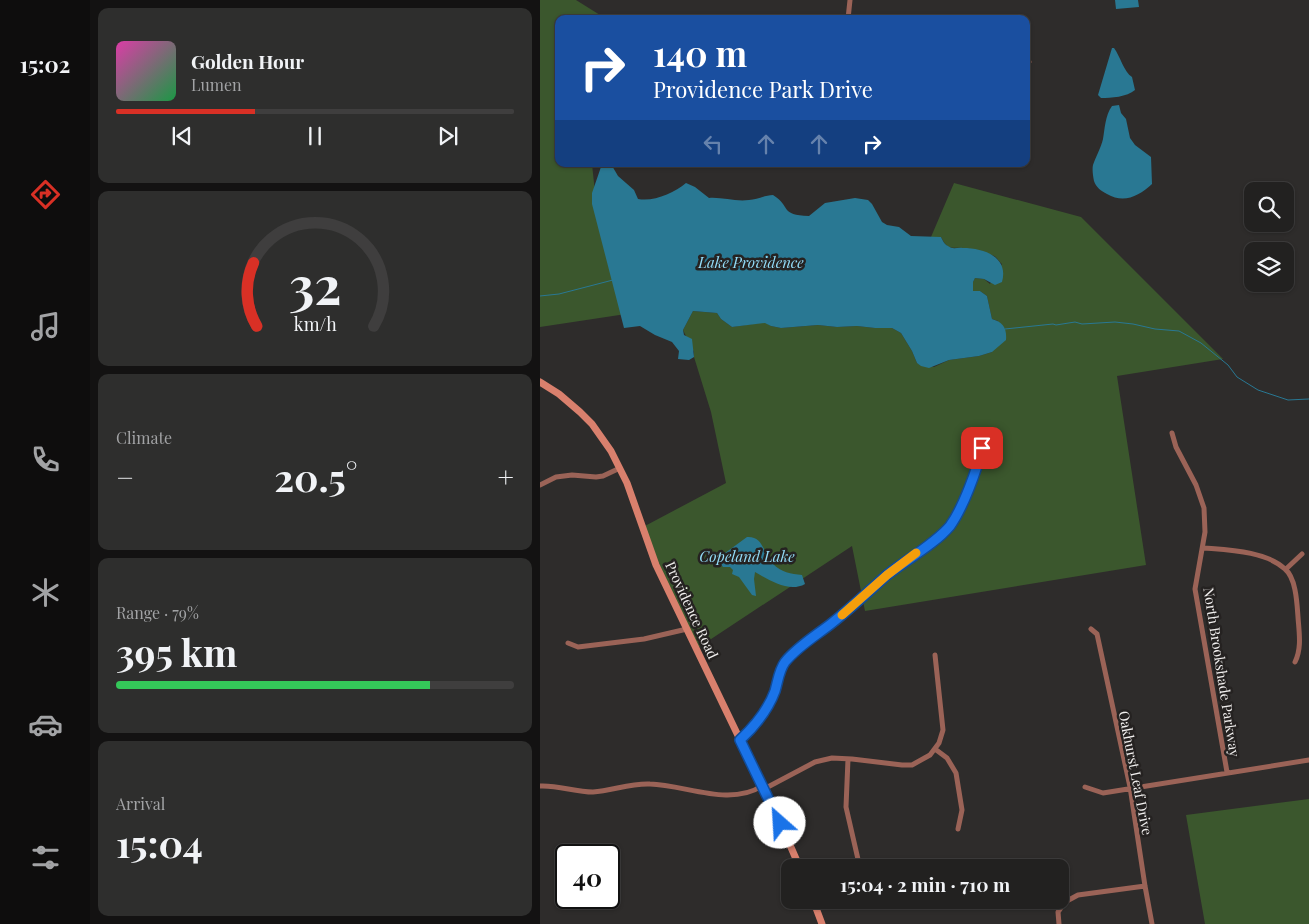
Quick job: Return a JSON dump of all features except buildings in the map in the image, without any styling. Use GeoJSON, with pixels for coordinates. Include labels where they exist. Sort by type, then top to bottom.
{"type":"FeatureCollection","features":[{"type":"Feature","properties":{"kind":"street"},"geometry":{"type":"LineString","coordinates":[[848,15],[850,0]]}},
{"type":"Feature","properties":{"kind":"street","name":"Providence Road"},"geometry":{"type":"LineString","coordinates":[[540,382],[570,403],[592,424],[611,450],[620,468],[656,564],[796,859]]}},
{"type":"Feature","properties":{"kind":"street","name":"North Brookshade Parkway"},"geometry":{"type":"LineString","coordinates":[[1172,433],[1176,447],[1196,485],[1204,508],[1204,548],[1194,589],[1227,772]]}},
{"type":"Feature","properties":{"kind":"street"},"geometry":{"type":"LineString","coordinates":[[740,740],[761,716],[774,692],[782,667],[790,657],[846,612],[887,575],[939,536],[948,527],[957,514],[979,462],[982,448]]}},
{"type":"Feature","properties":{"kind":"street"},"geometry":{"type":"LineString","coordinates":[[540,485],[556,477],[596,477],[603,476],[620,468]]}},
{"type":"Feature","properties":{"kind":"street"},"geometry":{"type":"LineString","coordinates":[[1204,548],[1249,553],[1269,559],[1286,569],[1296,597],[1300,642],[1299,654],[1295,662]]}},
{"type":"Feature","properties":{"kind":"street"},"geometry":{"type":"LineString","coordinates":[[1286,569],[1302,554]]}},
{"type":"Feature","properties":{"kind":"street"},"geometry":{"type":"LineString","coordinates":[[568,643],[578,647],[644,639],[687,629]]}},
{"type":"Feature","properties":{"kind":"street","name":"Oakhurst Leaf Drive"},"geometry":{"type":"LineString","coordinates":[[1091,629],[1097,634],[1130,787],[1152,924]]}},
{"type":"Feature","properties":{"kind":"street"},"geometry":{"type":"LineString","coordinates":[[540,786],[554,786],[593,792],[634,784],[651,784],[728,795],[749,793],[815,762],[832,758],[912,765],[930,755],[939,743],[943,730],[935,655]]}},
{"type":"Feature","properties":{"kind":"street"},"geometry":{"type":"LineString","coordinates":[[934,748],[947,758],[956,773],[962,810],[958,829]]}},
{"type":"Feature","properties":{"kind":"street"},"geometry":{"type":"LineString","coordinates":[[848,758],[846,807],[858,859]]}},
{"type":"Feature","properties":{"kind":"street"},"geometry":{"type":"LineString","coordinates":[[1085,787],[1103,793],[1130,787],[1309,760]]}},
{"type":"Feature","properties":{"kind":"street"},"geometry":{"type":"LineString","coordinates":[[1059,924],[1058,912],[1065,902],[1078,895],[1145,886]]}},
{"type":"Feature","properties":{"kind":"street"},"geometry":{"type":"LineString","coordinates":[[816,909],[822,924]]}},
{"type":"Feature","properties":{"kind":"green space"},"geometry":{"type":"Polygon","coordinates":[[[540,0],[576,0],[600,15],[555,15],[555,167],[592,167],[596,202],[609,268],[626,314],[540,327],[540,0]]]}},
{"type":"Feature","properties":{"kind":"green space"},"geometry":{"type":"Polygon","coordinates":[[[954,183],[1081,217],[1223,359],[1117,376],[1146,565],[865,611],[852,546],[696,649],[643,527],[726,483],[711,412],[694,352],[683,330],[693,311],[717,313],[721,319],[732,327],[765,322],[771,326],[781,328],[818,325],[892,328],[901,333],[917,363],[934,367],[949,360],[979,356],[992,352],[998,321],[992,319],[987,296],[980,291],[973,291],[973,282],[975,278],[984,279],[990,284],[1002,264],[996,257],[984,252],[950,247],[941,237],[931,237],[954,183]]]}},
{"type":"Feature","properties":{"kind":"green space"},"geometry":{"type":"Polygon","coordinates":[[[1309,799],[1309,924],[1205,924],[1186,815],[1309,799]]]}},
{"type":"Feature","properties":{"kind":"water"},"geometry":{"type":"Polygon","coordinates":[[[1115,0],[1138,0],[1139,7],[1116,9],[1115,0]]]}},
{"type":"Feature","properties":{"kind":"water"},"geometry":{"type":"Polygon","coordinates":[[[1112,48],[1114,48],[1132,77],[1135,90],[1123,96],[1101,98],[1098,95],[1112,48]]]}},
{"type":"Feature","properties":{"kind":"water"},"geometry":{"type":"Polygon","coordinates":[[[1119,105],[1121,113],[1126,119],[1130,138],[1135,145],[1151,157],[1152,184],[1137,195],[1125,198],[1113,197],[1097,187],[1093,173],[1093,165],[1102,142],[1108,114],[1112,106],[1119,105]]]}},
{"type":"Feature","properties":{"kind":"water","name":"Lake Providence"},"geometry":{"type":"Polygon","coordinates":[[[601,167],[613,167],[618,176],[634,190],[638,199],[644,200],[664,196],[686,183],[695,187],[709,198],[752,200],[773,195],[779,199],[789,212],[809,216],[825,203],[855,198],[868,200],[882,222],[887,225],[899,227],[911,236],[941,237],[950,247],[979,250],[998,260],[1002,266],[1002,282],[995,285],[984,279],[975,278],[973,291],[980,291],[987,296],[992,319],[1004,326],[1006,340],[992,352],[979,356],[949,360],[929,368],[917,363],[901,333],[892,328],[818,325],[781,328],[765,323],[732,327],[721,319],[717,313],[693,311],[683,330],[684,335],[692,339],[694,357],[689,360],[678,359],[679,351],[672,342],[640,326],[624,328],[592,204],[592,193],[601,167]]]}},
{"type":"Feature","properties":{"kind":"water","name":"Copeland Lake"},"geometry":{"type":"Polygon","coordinates":[[[747,537],[753,537],[760,542],[776,567],[786,572],[802,575],[805,584],[792,587],[786,586],[773,582],[755,572],[756,596],[752,595],[739,577],[732,574],[733,570],[730,567],[723,567],[720,563],[721,556],[747,537]]]}},
{"type":"Feature","properties":{"kind":"waterway"},"geometry":{"type":"LineString","coordinates":[[540,296],[559,294],[613,280]]}},
{"type":"Feature","properties":{"kind":"waterway"},"geometry":{"type":"LineString","coordinates":[[1005,329],[1075,322],[1082,324],[1115,322],[1179,331],[1201,343],[1228,365],[1237,377],[1258,390],[1288,400],[1309,399]]}},
{"type":"Feature","properties":{"kind":"slow traffic"},"geometry":{"type":"LineString","coordinates":[[842,615],[887,575],[916,553]]}},
{"type":"Feature","properties":{"kind":"route"},"geometry":{"type":"LineString","coordinates":[[780,823],[740,740],[757,723],[774,692],[782,667],[790,657],[846,612],[887,575],[939,536],[953,521],[979,462],[982,448]]}}]}
